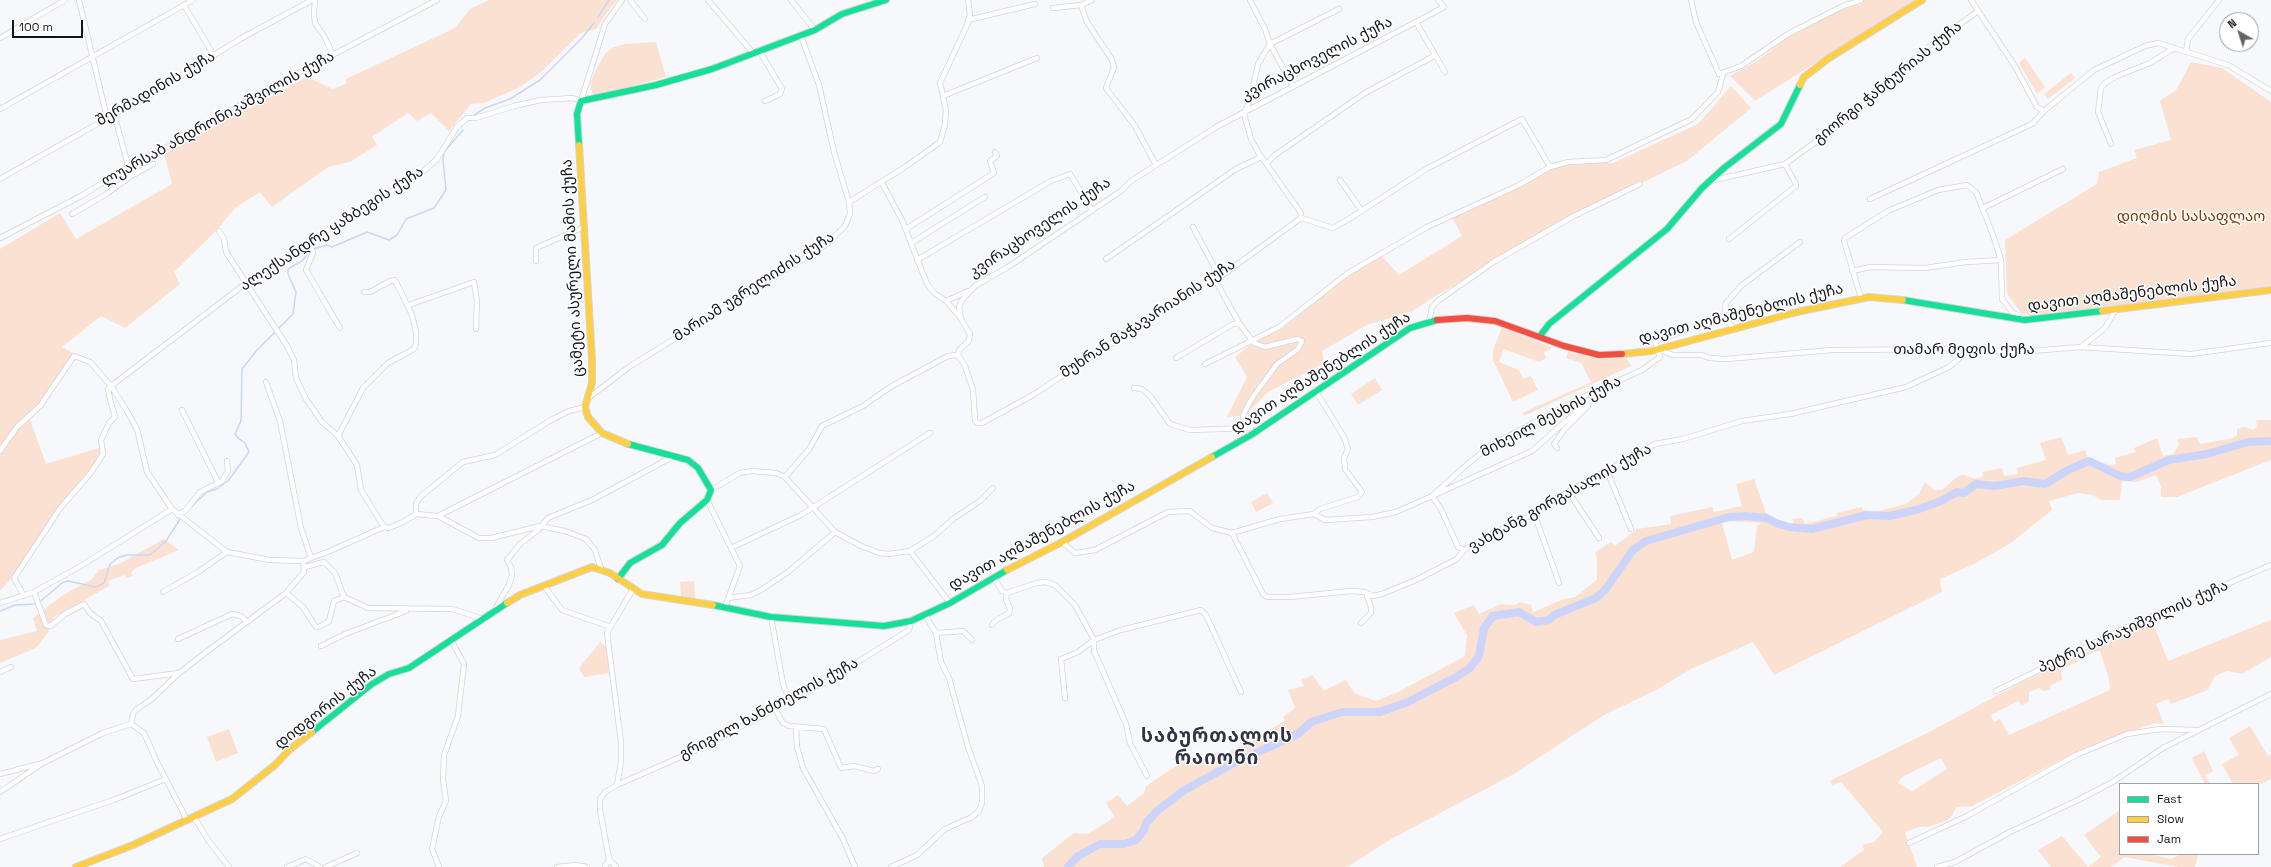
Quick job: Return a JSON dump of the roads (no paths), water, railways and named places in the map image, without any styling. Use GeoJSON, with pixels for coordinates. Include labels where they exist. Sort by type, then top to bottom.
{"type":"FeatureCollection","features":[{"type":"Feature","properties":{"kind":"street"},"geometry":{"type":"LineString","coordinates":[[0,38],[65,0]]}},
{"type":"Feature","properties":{"kind":"street"},"geometry":{"type":"LineString","coordinates":[[79,0],[107,118]]}},
{"type":"Feature","properties":{"kind":"street"},"geometry":{"type":"LineString","coordinates":[[0,109],[193,0]]}},
{"type":"Feature","properties":{"kind":"street","name":"შერმადინის ქუჩა"},"geometry":{"type":"LineString","coordinates":[[0,180],[114,114],[147,97],[214,56],[312,0]]}},
{"type":"Feature","properties":{"kind":"street"},"geometry":{"type":"LineString","coordinates":[[315,0],[315,23],[324,36],[332,55]]}},
{"type":"Feature","properties":{"kind":"street","name":"ლუარსაბ ანდრონიკაშვილის ქუჩა"},"geometry":{"type":"LineString","coordinates":[[0,238],[81,196],[128,167],[193,134],[264,91],[437,0]]}},
{"type":"Feature","properties":{"kind":"street","name":"ცამეტი ასურელი მამის ქუჩა"},"geometry":{"type":"LineString","coordinates":[[584,407],[592,383],[592,359],[577,114],[605,24],[622,0]]}},
{"type":"Feature","properties":{"kind":"street"},"geometry":{"type":"LineString","coordinates":[[630,0],[645,19]]}},
{"type":"Feature","properties":{"kind":"street"},"geometry":{"type":"LineString","coordinates":[[708,0],[753,53]]}},
{"type":"Feature","properties":{"kind":"street"},"geometry":{"type":"LineString","coordinates":[[791,0],[815,30]]}},
{"type":"Feature","properties":{"kind":"street"},"geometry":{"type":"LineString","coordinates":[[581,101],[656,85],[705,71],[759,50],[801,36],[815,30],[842,14],[873,2],[886,0]]}},
{"type":"Feature","properties":{"kind":"street"},"geometry":{"type":"LineString","coordinates":[[801,36],[819,85],[834,152],[849,202],[882,183],[940,142],[945,125],[944,96],[940,83],[968,20],[968,0]]}},
{"type":"Feature","properties":{"kind":"street"},"geometry":{"type":"LineString","coordinates":[[1053,8],[1081,5],[1092,0]]}},
{"type":"Feature","properties":{"kind":"street"},"geometry":{"type":"LineString","coordinates":[[1250,0],[1265,29],[1270,44],[1293,86]]}},
{"type":"Feature","properties":{"kind":"street","name":"კვირაცხოველის ქუჩა"},"geometry":{"type":"LineString","coordinates":[[961,319],[959,307],[970,291],[1092,210],[1156,165],[1244,111],[1444,7],[1438,0]]}},
{"type":"Feature","properties":{"kind":"street"},"geometry":{"type":"LineString","coordinates":[[1690,0],[1696,22],[1719,74],[1723,74],[1741,66],[1788,34],[1843,6],[1861,0]]}},
{"type":"Feature","properties":{"kind":"street"},"geometry":{"type":"LineString","coordinates":[[1540,336],[1549,324],[1667,229],[1709,181],[1781,124],[1804,77],[1829,58],[1922,0]]}},
{"type":"Feature","properties":{"kind":"street"},"geometry":{"type":"LineString","coordinates":[[1971,0],[1977,12],[2016,68],[2037,107],[2044,110]]}},
{"type":"Feature","properties":{"kind":"street"},"geometry":{"type":"LineString","coordinates":[[2186,52],[2188,39],[2219,0]]}},
{"type":"Feature","properties":{"kind":"street"},"geometry":{"type":"LineString","coordinates":[[968,20],[1035,4]]}},
{"type":"Feature","properties":{"kind":"street"},"geometry":{"type":"LineString","coordinates":[[184,5],[214,56]]}},
{"type":"Feature","properties":{"kind":"street"},"geometry":{"type":"LineString","coordinates":[[1081,5],[1087,22],[1112,60],[1114,67],[1106,88],[1135,126],[1156,165]]}},
{"type":"Feature","properties":{"kind":"street"},"geometry":{"type":"LineString","coordinates":[[1339,9],[1270,44],[1258,64],[1250,100],[1244,111],[1251,139],[1261,157],[1267,163],[1301,213],[1301,218],[1333,228],[1428,168],[1522,119],[1550,167]]}},
{"type":"Feature","properties":{"kind":"street","name":"გიორგი ჭანტურიას ქუჩა"},"geometry":{"type":"LineString","coordinates":[[1709,181],[1785,164],[1853,115],[1903,68],[1977,12]]}},
{"type":"Feature","properties":{"kind":"street"},"geometry":{"type":"LineString","coordinates":[[1416,22],[1426,36],[1434,56],[1446,72]]}},
{"type":"Feature","properties":{"kind":"street"},"geometry":{"type":"LineString","coordinates":[[1870,199],[2032,124],[2044,110],[2084,77],[2111,60],[2145,46],[2158,43],[2228,65],[2271,91]]}},
{"type":"Feature","properties":{"kind":"street"},"geometry":{"type":"LineString","coordinates":[[2111,144],[2098,112],[2101,88],[2110,80],[2150,63],[2174,48]]}},
{"type":"Feature","properties":{"kind":"street"},"geometry":{"type":"LineString","coordinates":[[759,50],[782,89],[780,94],[765,101]]}},
{"type":"Feature","properties":{"kind":"street"},"geometry":{"type":"LineString","coordinates":[[1267,163],[1275,155],[1365,93],[1434,56]]}},
{"type":"Feature","properties":{"kind":"street"},"geometry":{"type":"LineString","coordinates":[[944,96],[1036,58]]}},
{"type":"Feature","properties":{"kind":"street"},"geometry":{"type":"LineString","coordinates":[[1206,364],[1279,327],[1348,274],[1421,230],[1517,186],[1550,167],[1568,162],[1606,160],[1692,119],[1718,92],[1723,74]]}},
{"type":"Feature","properties":{"kind":"street","name":"ალექსანდრე ყაზბეგის ქუჩა"},"geometry":{"type":"LineString","coordinates":[[111,386],[245,284],[412,180],[437,159],[457,127],[467,118],[476,118],[514,106],[541,100],[573,98],[581,101]]}},
{"type":"Feature","properties":{"kind":"street"},"geometry":{"type":"LineString","coordinates":[[114,114],[131,176]]}},
{"type":"Feature","properties":{"kind":"street"},"geometry":{"type":"LineString","coordinates":[[906,229],[994,173],[990,161],[997,156],[995,152]]}},
{"type":"Feature","properties":{"kind":"street"},"geometry":{"type":"LineString","coordinates":[[1106,259],[1236,169],[1261,157]]}},
{"type":"Feature","properties":{"kind":"street"},"geometry":{"type":"LineString","coordinates":[[72,214],[106,195],[131,176],[153,164]]}},
{"type":"Feature","properties":{"kind":"street"},"geometry":{"type":"LineString","coordinates":[[1728,239],[1796,186],[1796,182],[1785,164]]}},
{"type":"Feature","properties":{"kind":"street"},"geometry":{"type":"LineString","coordinates":[[1983,208],[2063,169]]}},
{"type":"Feature","properties":{"kind":"street"},"geometry":{"type":"LineString","coordinates":[[917,260],[1051,181],[1070,174],[1092,210]]}},
{"type":"Feature","properties":{"kind":"street"},"geometry":{"type":"LineString","coordinates":[[1340,180],[1362,211]]}},
{"type":"Feature","properties":{"kind":"street"},"geometry":{"type":"LineString","coordinates":[[785,476],[810,448],[822,426],[862,406],[892,386],[948,356],[958,355],[959,350],[969,341],[970,334],[961,319],[946,301],[934,293],[927,284],[906,229],[882,183]]}},
{"type":"Feature","properties":{"kind":"street"},"geometry":{"type":"LineString","coordinates":[[1429,321],[1432,307],[1439,300],[1495,261],[1574,216],[1640,184]]}},
{"type":"Feature","properties":{"kind":"street"},"geometry":{"type":"LineString","coordinates":[[1861,298],[1844,240],[1888,211],[1938,190],[1967,185],[1976,192],[2001,260],[2002,299],[2012,312],[2025,320]]}},
{"type":"Feature","properties":{"kind":"street"},"geometry":{"type":"LineString","coordinates":[[911,243],[985,197]]}},
{"type":"Feature","properties":{"kind":"street","name":"მარიამ უგრელიძის ქუჩა"},"geometry":{"type":"LineString","coordinates":[[587,399],[629,367],[827,244],[845,226],[850,214],[849,202]]}},
{"type":"Feature","properties":{"kind":"street","name":"მუხრან მაჭავარიანის ქუჩა"},"geometry":{"type":"LineString","coordinates":[[958,355],[965,366],[973,390],[975,420],[977,423],[982,423],[1033,395],[1206,281],[1217,279],[1266,241],[1301,218]]}},
{"type":"Feature","properties":{"kind":"street"},"geometry":{"type":"LineString","coordinates":[[536,261],[536,248],[584,227]]}},
{"type":"Feature","properties":{"kind":"street"},"geometry":{"type":"LineString","coordinates":[[1193,227],[1217,272],[1218,285],[1239,323],[1252,340],[1259,346],[1265,347],[1297,339],[1302,341],[1298,349],[1273,369],[1252,398],[1244,414],[1243,417],[1246,424],[1265,428]]}},
{"type":"Feature","properties":{"kind":"street"},"geometry":{"type":"LineString","coordinates":[[218,231],[224,239],[226,252],[245,284],[276,329],[294,360],[296,378],[300,389],[322,422],[338,436],[357,464],[362,490],[384,527]]}},
{"type":"Feature","properties":{"kind":"street"},"geometry":{"type":"LineString","coordinates":[[1734,329],[1724,317],[1726,303],[1741,286],[1800,242]]}},
{"type":"Feature","properties":{"kind":"street"},"geometry":{"type":"LineString","coordinates":[[310,243],[313,253],[306,270],[340,328]]}},
{"type":"Feature","properties":{"kind":"street"},"geometry":{"type":"LineString","coordinates":[[1852,271],[1871,267],[1925,268],[1966,262],[2001,260]]}},
{"type":"Feature","properties":{"kind":"street"},"geometry":{"type":"LineString","coordinates":[[338,436],[363,388],[388,363],[414,349],[416,344],[416,332],[409,306],[395,280],[390,281],[370,292],[364,292]]}},
{"type":"Feature","properties":{"kind":"street"},"geometry":{"type":"LineString","coordinates":[[409,306],[474,282],[477,301],[476,329]]}},
{"type":"Feature","properties":{"kind":"street","name":"დავით აღმაშენებლის ქუჩა"},"geometry":{"type":"LineString","coordinates":[[633,589],[642,594],[725,607],[771,617],[884,626],[911,620],[950,603],[1017,564],[1062,542],[1265,428],[1315,390],[1410,328],[1429,321],[1467,318],[1495,320],[1564,346],[1599,355],[1640,353],[1797,312],[1861,298],[1878,296],[2025,320],[2271,290]]}},
{"type":"Feature","properties":{"kind":"street"},"geometry":{"type":"LineString","coordinates":[[946,301],[970,291]]}},
{"type":"Feature","properties":{"kind":"street"},"geometry":{"type":"LineString","coordinates":[[2081,347],[2105,328],[2116,309]]}},
{"type":"Feature","properties":{"kind":"street"},"geometry":{"type":"LineString","coordinates":[[1658,349],[1655,341],[1724,317]]}},
{"type":"Feature","properties":{"kind":"street"},"geometry":{"type":"LineString","coordinates":[[1176,358],[1233,324],[1239,323]]}},
{"type":"Feature","properties":{"kind":"street","name":"თამარ მეფის ქუჩა"},"geometry":{"type":"LineString","coordinates":[[1658,349],[1673,355],[1702,355],[1709,358],[1726,359],[1832,350],[1970,349],[2018,352],[2081,347],[2191,354],[2271,343]]}},
{"type":"Feature","properties":{"kind":"street","name":"მიხეილ მესხის ქუჩა"},"geometry":{"type":"LineString","coordinates":[[1062,542],[1075,553],[1095,550],[1168,512],[1190,511],[1212,528],[1232,532],[1280,520],[1314,514],[1325,520],[1372,517],[1396,512],[1432,496],[1490,446],[1583,397],[1642,370],[1660,358],[1658,349]]}},
{"type":"Feature","properties":{"kind":"street","name":"ვახტანგ გორგასალის ქუჩა"},"geometry":{"type":"LineString","coordinates":[[1232,532],[1263,594],[1267,597],[1290,597],[1352,591],[1365,592],[1372,596],[1394,591],[1457,559],[1464,550],[1493,533],[1534,512],[1568,491],[1655,444],[1683,439],[1742,421],[1790,414],[1906,387],[1949,367],[1970,349]]}},
{"type":"Feature","properties":{"kind":"street"},"geometry":{"type":"LineString","coordinates":[[0,451],[17,427],[40,406],[74,356],[90,362],[111,386],[137,429],[147,472],[172,509],[228,552],[270,560],[303,561],[384,527],[389,528],[416,514],[438,516],[479,538],[491,538],[540,526],[582,537],[595,550],[601,569],[633,589],[612,627],[607,633],[621,742],[621,762],[618,785]]}},
{"type":"Feature","properties":{"kind":"street"},"geometry":{"type":"LineString","coordinates":[[1557,448],[1554,444],[1564,430],[1618,380]]}},
{"type":"Feature","properties":{"kind":"street"},"geometry":{"type":"LineString","coordinates":[[266,382],[280,421],[301,528],[311,558]]}},
{"type":"Feature","properties":{"kind":"street"},"geometry":{"type":"LineString","coordinates":[[24,596],[14,578],[61,507],[90,474],[103,454],[101,440],[109,423],[116,417],[108,388],[111,386]]}},
{"type":"Feature","properties":{"kind":"street"},"geometry":{"type":"LineString","coordinates":[[1134,388],[1142,389],[1150,396],[1170,424],[1190,430],[1265,428]]}},
{"type":"Feature","properties":{"kind":"street"},"geometry":{"type":"LineString","coordinates":[[1314,514],[1320,509],[1358,497],[1362,492],[1344,470],[1344,458],[1348,449],[1344,437],[1315,390]]}},
{"type":"Feature","properties":{"kind":"street"},"geometry":{"type":"LineString","coordinates":[[1464,550],[1458,547],[1441,509],[1432,496],[1465,479],[1532,451],[1590,400],[1602,394]]}},
{"type":"Feature","properties":{"kind":"street"},"geometry":{"type":"LineString","coordinates":[[416,514],[416,504],[420,497],[463,462],[495,455],[551,420],[569,411],[584,407],[588,417],[602,433],[636,447],[688,460],[698,468],[711,490]]}},
{"type":"Feature","properties":{"kind":"street"},"geometry":{"type":"LineString","coordinates":[[182,410],[218,482]]}},
{"type":"Feature","properties":{"kind":"street"},"geometry":{"type":"LineString","coordinates":[[438,516],[602,433]]}},
{"type":"Feature","properties":{"kind":"street"},"geometry":{"type":"LineString","coordinates":[[731,548],[801,515],[930,433]]}},
{"type":"Feature","properties":{"kind":"street"},"geometry":{"type":"LineString","coordinates":[[494,611],[509,585],[512,575],[511,567],[507,560],[520,544],[538,530],[548,518],[592,500],[674,456]]}},
{"type":"Feature","properties":{"kind":"street"},"geometry":{"type":"LineString","coordinates":[[178,514],[186,510],[200,492],[226,477],[227,461]]}},
{"type":"Feature","properties":{"kind":"street"},"geometry":{"type":"LineString","coordinates":[[618,579],[630,563],[662,545],[680,523],[707,500],[711,490],[740,473],[751,471],[776,473],[785,476],[835,532],[879,553],[898,554],[910,551],[934,536],[953,519],[980,502],[993,488]]}},
{"type":"Feature","properties":{"kind":"street"},"geometry":{"type":"LineString","coordinates":[[1607,471],[1631,529]]}},
{"type":"Feature","properties":{"kind":"street"},"geometry":{"type":"LineString","coordinates":[[1568,491],[1599,538]]}},
{"type":"Feature","properties":{"kind":"street"},"geometry":{"type":"LineString","coordinates":[[707,500],[740,566],[725,607]]}},
{"type":"Feature","properties":{"kind":"street"},"geometry":{"type":"LineString","coordinates":[[0,603],[34,592],[100,556],[145,524],[172,509]]}},
{"type":"Feature","properties":{"kind":"street"},"geometry":{"type":"LineString","coordinates":[[1534,512],[1559,583]]}},
{"type":"Feature","properties":{"kind":"street"},"geometry":{"type":"LineString","coordinates":[[728,598],[751,595],[761,590],[788,572],[835,532]]}},
{"type":"Feature","properties":{"kind":"street"},"geometry":{"type":"LineString","coordinates":[[910,551],[950,603]]}},
{"type":"Feature","properties":{"kind":"street"},"geometry":{"type":"LineString","coordinates":[[163,592],[198,572],[228,552]]}},
{"type":"Feature","properties":{"kind":"street"},"geometry":{"type":"LineString","coordinates":[[131,724],[132,714],[137,709],[152,700],[179,674],[246,621],[286,593],[301,577],[305,567],[303,561]]}},
{"type":"Feature","properties":{"kind":"street"},"geometry":{"type":"LineString","coordinates":[[305,567],[324,562],[331,567],[344,597],[368,608],[409,610],[452,609],[483,619]]}},
{"type":"Feature","properties":{"kind":"street","name":"პეტრე სარაჯიშვილის ქუჩა"},"geometry":{"type":"LineString","coordinates":[[1996,691],[2124,628],[2271,565]]}},
{"type":"Feature","properties":{"kind":"street","name":"დიდგორის ქუჩა"},"geometry":{"type":"LineString","coordinates":[[76,867],[133,845],[220,806],[243,792],[275,765],[289,750],[372,684],[389,674],[409,668],[520,595],[592,567],[601,569]]}},
{"type":"Feature","properties":{"kind":"street"},"geometry":{"type":"LineString","coordinates":[[994,578],[1002,592],[1007,593],[1036,583],[1046,582],[1055,585],[1075,605],[1094,640],[1094,651],[1126,724],[1130,743],[1146,776]]}},
{"type":"Feature","properties":{"kind":"street"},"geometry":{"type":"LineString","coordinates":[[544,586],[562,610],[612,627]]}},
{"type":"Feature","properties":{"kind":"street"},"geometry":{"type":"LineString","coordinates":[[34,592],[46,625],[50,626],[64,614],[84,604],[90,613],[101,621],[133,679],[179,674]]}},
{"type":"Feature","properties":{"kind":"street"},"geometry":{"type":"LineString","coordinates":[[1361,623],[1371,613],[1371,607],[1365,592]]}},
{"type":"Feature","properties":{"kind":"street"},"geometry":{"type":"LineString","coordinates":[[286,593],[303,607],[316,627],[319,627],[329,621],[334,601],[344,597]]}},
{"type":"Feature","properties":{"kind":"street"},"geometry":{"type":"LineString","coordinates":[[992,625],[995,621],[1009,613],[1010,609],[1006,599],[1007,593]]}},
{"type":"Feature","properties":{"kind":"street"},"geometry":{"type":"LineString","coordinates":[[321,646],[345,634],[409,610]]}},
{"type":"Feature","properties":{"kind":"street"},"geometry":{"type":"LineString","coordinates":[[1065,698],[1062,659],[1078,652],[1094,640],[1121,630],[1201,610],[1206,614],[1241,692]]}},
{"type":"Feature","properties":{"kind":"street"},"geometry":{"type":"LineString","coordinates":[[178,639],[232,614],[241,616],[246,621]]}},
{"type":"Feature","properties":{"kind":"street"},"geometry":{"type":"LineString","coordinates":[[891,867],[917,855],[945,829],[972,817],[979,811],[982,803],[982,786],[968,747],[950,678],[941,662],[936,633],[925,615]]}},
{"type":"Feature","properties":{"kind":"street"},"geometry":{"type":"LineString","coordinates":[[771,617],[783,684],[788,697]]}},
{"type":"Feature","properties":{"kind":"street","name":"გრიგოლ ხანძთელის ქუჩა"},"geometry":{"type":"LineString","coordinates":[[609,859],[600,810],[600,799],[605,792],[687,755],[775,709],[788,697],[824,683],[909,630],[911,620]]}},
{"type":"Feature","properties":{"kind":"street"},"geometry":{"type":"LineString","coordinates":[[936,633],[963,631],[972,640]]}},
{"type":"Feature","properties":{"kind":"street"},"geometry":{"type":"LineString","coordinates":[[439,867],[432,849],[439,816],[446,801],[443,780],[444,754],[458,716],[464,664],[451,640]]}},
{"type":"Feature","properties":{"kind":"street"},"geometry":{"type":"LineString","coordinates":[[0,672],[11,667]]}},
{"type":"Feature","properties":{"kind":"street"},"geometry":{"type":"LineString","coordinates":[[1937,867],[1955,862],[2010,832],[2111,782],[2163,748],[2271,694]]}},
{"type":"Feature","properties":{"kind":"street"},"geometry":{"type":"LineString","coordinates":[[775,709],[784,723],[796,727],[824,729],[841,768],[854,766],[874,771],[878,769]]}},
{"type":"Feature","properties":{"kind":"street"},"geometry":{"type":"LineString","coordinates":[[0,792],[43,763],[103,733],[131,724]]}},
{"type":"Feature","properties":{"kind":"street"},"geometry":{"type":"LineString","coordinates":[[131,724],[144,734],[187,820]]}},
{"type":"Feature","properties":{"kind":"street"},"geometry":{"type":"LineString","coordinates":[[796,727],[797,748],[803,768],[843,839],[855,867]]}},
{"type":"Feature","properties":{"kind":"street"},"geometry":{"type":"LineString","coordinates":[[1909,844],[1968,816],[2076,755],[2127,734],[2160,729],[2198,730]]}},
{"type":"Feature","properties":{"kind":"street"},"geometry":{"type":"LineString","coordinates":[[0,774],[43,763]]}},
{"type":"Feature","properties":{"kind":"street"},"geometry":{"type":"LineString","coordinates":[[0,839],[116,799],[166,779]]}},
{"type":"Feature","properties":{"kind":"street"},"geometry":{"type":"LineString","coordinates":[[194,817],[208,840],[230,867]]}},
{"type":"Feature","properties":{"kind":"street"},"geometry":{"type":"LineString","coordinates":[[326,867],[357,853]]}},
{"type":"Feature","properties":{"kind":"street"},"geometry":{"type":"LineString","coordinates":[[287,867],[306,859],[320,867]]}},
{"type":"Feature","properties":{"kind":"street"},"geometry":{"type":"LineString","coordinates":[[605,867],[609,859],[616,867]]}},
{"type":"Feature","properties":{"kind":"street"},"geometry":{"type":"LineString","coordinates":[[557,867],[575,865],[587,867]]}},
{"type":"Feature","properties":{"kind":"waterway"},"geometry":{"type":"LineString","coordinates":[[598,17],[609,0]]}},
{"type":"Feature","properties":{"kind":"waterway"},"geometry":{"type":"LineString","coordinates":[[474,115],[485,108],[510,99],[540,80],[582,38],[594,23]]}},
{"type":"Feature","properties":{"kind":"waterway"},"geometry":{"type":"LineString","coordinates":[[314,249],[327,245],[332,247],[367,232],[389,240],[397,235],[406,219],[434,208],[446,190],[443,160],[444,152],[463,130]]}},
{"type":"Feature","properties":{"kind":"waterway"},"geometry":{"type":"LineString","coordinates":[[191,507],[207,492],[217,489],[228,481],[249,452],[245,443],[235,434],[241,421],[242,369],[257,350],[293,314],[296,292],[288,274],[288,269],[302,261],[310,251]]}},
{"type":"Feature","properties":{"kind":"waterway"},"geometry":{"type":"LineString","coordinates":[[1068,867],[1078,856],[1100,844],[1124,844],[1136,840],[1144,830],[1146,823],[1157,811],[1183,791],[1232,764],[1298,734],[1311,722],[1342,712],[1380,712],[1408,702],[1456,677],[1470,668],[1479,656],[1484,628],[1493,616],[1519,612],[1536,622],[1549,620],[1554,615],[1596,598],[1605,590],[1633,550],[1646,541],[1729,517],[1745,516],[1767,518],[1776,523],[1789,527],[1812,529],[1867,515],[1889,516],[1916,510],[1941,501],[1957,492],[1964,493],[1976,484],[1994,486],[2023,481],[2045,484],[2068,470],[2089,461],[2120,476],[2130,477],[2169,460],[2207,454],[2248,442],[2271,441]]}},
{"type":"Feature","properties":{"kind":"waterway"},"geometry":{"type":"LineString","coordinates":[[0,611],[15,605],[37,604],[62,583],[68,581],[96,587],[104,583],[110,564],[119,557],[128,555],[150,555],[166,541],[180,519]]}},
{"type":"Feature","properties":{"kind":"district","name":"საბურთალოს რაიონი"},"geometry":{"type":"Point","coordinates":[1217,748]}},
{"type":"Feature","properties":{"kind":"park label","name":"დიღმის სასაფლაო"},"geometry":{"type":"Point","coordinates":[2191,217]}}]}
